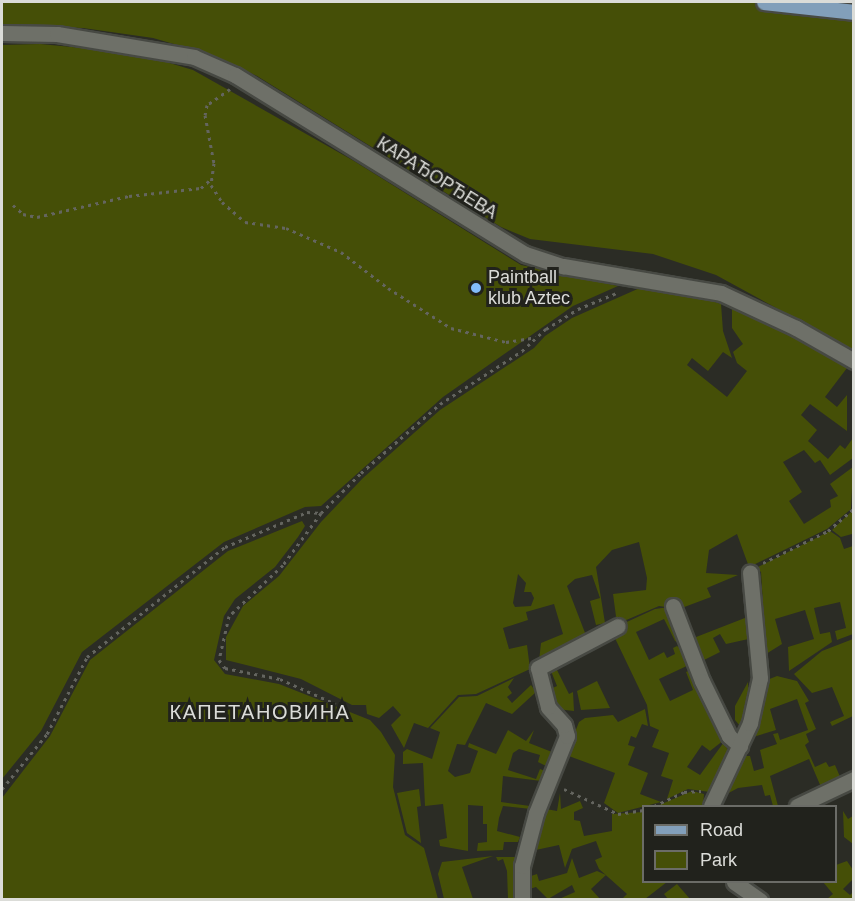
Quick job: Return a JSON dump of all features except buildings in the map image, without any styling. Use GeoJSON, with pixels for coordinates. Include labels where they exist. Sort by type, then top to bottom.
{"type":"FeatureCollection","features":[{"type":"Feature","properties":{"kind":"main road"},"geometry":{"type":"LineString","coordinates":[[764,2],[854,12]]}},
{"type":"Feature","properties":{"kind":"street","name":"КАРАЂОРЂЕВА"},"geometry":{"type":"LineString","coordinates":[[2,33],[57,34],[166,50],[194,57],[242,79],[525,254],[562,266],[695,286],[739,300],[854,361]]}},
{"type":"Feature","properties":{"kind":"street"},"geometry":{"type":"LineString","coordinates":[[712,802],[750,723],[760,672],[750,572]]}},
{"type":"Feature","properties":{"kind":"street"},"geometry":{"type":"LineString","coordinates":[[673,606],[702,681],[729,736],[740,746]]}},
{"type":"Feature","properties":{"kind":"street"},"geometry":{"type":"LineString","coordinates":[[522,900],[522,866],[536,813],[567,736],[541,688],[538,668],[618,626]]}},
{"type":"Feature","properties":{"kind":"street"},"geometry":{"type":"LineString","coordinates":[[801,805],[854,779]]}},
{"type":"Feature","properties":{"kind":"street"},"geometry":{"type":"LineString","coordinates":[[736,883],[760,900]]}},
{"type":"Feature","properties":{"kind":"path"},"geometry":{"type":"LineString","coordinates":[[242,79],[207,105],[205,115],[214,163],[212,185],[222,202],[245,222],[286,228],[341,252],[388,288],[451,328],[506,342],[538,337]]}},
{"type":"Feature","properties":{"kind":"path"},"geometry":{"type":"LineString","coordinates":[[13,205],[23,214],[37,217],[129,196],[201,188],[212,178]]}},
{"type":"Feature","properties":{"kind":"path"},"geometry":{"type":"LineString","coordinates":[[336,704],[280,680],[225,668],[219,660],[229,616],[283,565],[321,513],[361,473],[440,404],[578,309],[651,279]]}},
{"type":"Feature","properties":{"kind":"path"},"geometry":{"type":"LineString","coordinates":[[750,572],[828,531],[854,508]]}},
{"type":"Feature","properties":{"kind":"path"},"geometry":{"type":"LineString","coordinates":[[2,789],[47,734],[87,657],[225,547],[307,512],[321,513]]}},
{"type":"Feature","properties":{"kind":"path"},"geometry":{"type":"LineString","coordinates":[[564,789],[618,814],[642,810]]}},
{"type":"Feature","properties":{"kind":"path"},"geometry":{"type":"LineString","coordinates":[[658,805],[689,791],[712,802]]}},
{"type":"Feature","properties":{"kind":"green space"},"geometry":{"type":"Polygon","coordinates":[[[2,2],[853,2],[853,350],[716,275],[653,254],[530,239],[501,227],[257,76],[212,55],[153,38],[83,28],[2,25],[2,2]]]}},
{"type":"Feature","properties":{"kind":"green space"},"geometry":{"type":"Polygon","coordinates":[[[40,44],[136,53],[193,70],[354,161],[521,265],[618,286],[573,306],[443,397],[321,506],[305,507],[224,542],[82,652],[41,731],[2,779],[2,45],[40,44]]]}},
{"type":"Feature","properties":{"kind":"green space"},"geometry":{"type":"Polygon","coordinates":[[[642,287],[691,294],[721,304],[723,331],[732,358],[723,352],[708,371],[692,358],[687,365],[727,397],[747,371],[737,363],[733,352],[743,344],[732,328],[732,307],[787,332],[847,368],[825,397],[837,407],[847,395],[847,431],[810,404],[801,415],[817,430],[808,441],[828,459],[840,445],[845,449],[853,438],[853,458],[830,475],[820,460],[815,463],[804,450],[783,462],[802,492],[789,501],[804,524],[831,507],[830,500],[838,496],[830,484],[853,467],[851,509],[827,529],[749,567],[737,534],[709,550],[706,573],[738,575],[707,588],[711,597],[679,609],[659,606],[617,624],[613,594],[646,590],[647,578],[639,542],[612,550],[596,567],[605,623],[596,625],[590,601],[600,598],[592,575],[575,579],[567,586],[587,638],[539,661],[541,643],[563,634],[554,604],[526,612],[528,620],[503,628],[509,649],[527,645],[530,669],[476,694],[458,695],[428,728],[414,723],[404,748],[391,725],[401,715],[393,706],[379,718],[367,714],[366,705],[352,705],[301,679],[226,660],[226,637],[243,606],[279,576],[321,522],[363,478],[440,410],[534,348],[545,336],[572,318],[642,287]],[[518,574],[513,603],[515,607],[531,606],[534,598],[531,592],[524,592],[526,583],[518,574]]]}},
{"type":"Feature","properties":{"kind":"green space"},"geometry":{"type":"Polygon","coordinates":[[[853,510],[853,537],[852,534],[841,537],[832,530],[853,510]]]}},
{"type":"Feature","properties":{"kind":"green space"},"geometry":{"type":"Polygon","coordinates":[[[302,521],[305,526],[275,567],[235,599],[224,616],[214,660],[225,674],[279,684],[370,720],[381,732],[395,755],[393,787],[405,835],[424,848],[438,899],[2,899],[2,798],[50,736],[90,660],[228,551],[302,521]]]}},
{"type":"Feature","properties":{"kind":"green space"},"geometry":{"type":"Polygon","coordinates":[[[830,531],[840,538],[844,549],[853,546],[853,634],[837,640],[835,631],[846,628],[840,602],[814,608],[820,634],[830,632],[832,642],[789,671],[788,647],[814,639],[805,610],[775,619],[782,644],[766,654],[761,572],[756,568],[830,531]]]}},
{"type":"Feature","properties":{"kind":"green space"},"geometry":{"type":"Polygon","coordinates":[[[669,607],[684,646],[675,641],[664,619],[636,632],[649,660],[664,652],[667,658],[675,654],[673,648],[677,646],[681,649],[691,664],[659,679],[670,701],[693,690],[686,672],[693,669],[724,740],[710,751],[702,745],[687,767],[700,775],[724,742],[729,753],[710,792],[688,789],[667,799],[673,780],[661,776],[669,753],[652,747],[659,730],[650,726],[647,705],[613,634],[618,626],[655,609],[669,607]]]}},
{"type":"Feature","properties":{"kind":"green space"},"geometry":{"type":"Polygon","coordinates":[[[750,616],[753,638],[726,644],[720,634],[713,638],[720,652],[700,662],[691,639],[750,616]]]}},
{"type":"Feature","properties":{"kind":"green space"},"geometry":{"type":"Polygon","coordinates":[[[853,639],[853,716],[832,726],[830,722],[844,716],[832,687],[812,693],[794,674],[822,651],[853,639]]]}},
{"type":"Feature","properties":{"kind":"green space"},"geometry":{"type":"Polygon","coordinates":[[[554,664],[569,694],[573,692],[574,711],[557,709],[548,690],[557,686],[549,666],[554,664]]]}},
{"type":"Feature","properties":{"kind":"green space"},"geometry":{"type":"Polygon","coordinates":[[[777,676],[797,681],[809,701],[805,703],[816,729],[806,734],[809,742],[805,745],[815,767],[826,762],[829,767],[835,765],[841,779],[821,787],[809,759],[770,776],[778,805],[773,805],[770,795],[765,796],[762,785],[738,788],[721,797],[742,756],[750,756],[754,771],[764,768],[760,750],[777,744],[773,734],[778,733],[780,740],[808,730],[797,699],[770,709],[776,730],[753,737],[767,680],[777,676]]]}},
{"type":"Feature","properties":{"kind":"green space"},"geometry":{"type":"Polygon","coordinates":[[[514,678],[508,687],[512,693],[507,697],[512,703],[531,685],[536,692],[512,714],[486,703],[465,745],[457,744],[448,771],[455,777],[470,773],[478,751],[468,747],[469,743],[496,754],[508,730],[526,741],[534,730],[529,743],[552,752],[546,766],[538,762],[540,755],[519,749],[513,753],[508,770],[536,779],[540,769],[545,771],[541,781],[503,776],[501,802],[530,806],[534,800],[531,809],[503,806],[497,831],[520,837],[518,842],[504,842],[503,850],[477,851],[478,843],[487,842],[487,824],[483,824],[483,806],[468,805],[468,851],[440,846],[439,840],[447,838],[443,804],[425,806],[423,763],[403,764],[403,752],[407,749],[432,759],[440,732],[430,728],[459,697],[477,696],[514,678]]]}},
{"type":"Feature","properties":{"kind":"green space"},"geometry":{"type":"Polygon","coordinates":[[[597,681],[610,708],[581,710],[577,691],[597,681]]]}},
{"type":"Feature","properties":{"kind":"green space"},"geometry":{"type":"Polygon","coordinates":[[[748,682],[749,704],[740,726],[735,720],[735,706],[748,682]]]}},
{"type":"Feature","properties":{"kind":"green space"},"geometry":{"type":"Polygon","coordinates":[[[645,709],[648,726],[642,724],[636,738],[631,736],[628,745],[635,747],[628,765],[648,773],[640,794],[661,802],[642,805],[618,813],[604,803],[615,773],[566,755],[579,722],[585,718],[613,715],[618,722],[645,709]]]}},
{"type":"Feature","properties":{"kind":"green space"},"geometry":{"type":"Polygon","coordinates":[[[419,789],[421,806],[417,807],[421,843],[407,833],[397,793],[419,789]]]}},
{"type":"Feature","properties":{"kind":"green space"},"geometry":{"type":"Polygon","coordinates":[[[692,791],[704,794],[703,805],[659,805],[692,791]]]}},
{"type":"Feature","properties":{"kind":"green space"},"geometry":{"type":"Polygon","coordinates":[[[560,793],[561,809],[580,801],[583,808],[574,812],[574,820],[580,821],[584,836],[612,831],[612,814],[642,812],[642,883],[666,883],[645,899],[622,899],[627,894],[599,869],[595,860],[602,857],[596,841],[572,849],[565,868],[559,845],[531,851],[546,809],[557,811],[560,793]]]}},
{"type":"Feature","properties":{"kind":"green space"},"geometry":{"type":"Polygon","coordinates":[[[843,811],[848,819],[853,816],[853,844],[844,837],[843,811]]]}},
{"type":"Feature","properties":{"kind":"green space"},"geometry":{"type":"Polygon","coordinates":[[[493,856],[462,867],[473,899],[444,899],[438,874],[442,862],[493,856]]]}},
{"type":"Feature","properties":{"kind":"green space"},"geometry":{"type":"Polygon","coordinates":[[[496,857],[515,857],[515,899],[508,899],[507,871],[503,859],[498,861],[496,857]]]}},
{"type":"Feature","properties":{"kind":"green space"},"geometry":{"type":"Polygon","coordinates":[[[572,858],[579,878],[597,871],[606,875],[591,889],[601,900],[559,899],[575,892],[572,885],[548,899],[536,887],[526,890],[525,878],[537,874],[539,881],[567,873],[572,858]]]}},
{"type":"Feature","properties":{"kind":"green space"},"geometry":{"type":"Polygon","coordinates":[[[847,861],[853,870],[853,879],[843,889],[850,895],[853,892],[853,899],[827,899],[833,894],[824,883],[837,883],[837,865],[847,861]]]}},
{"type":"Feature","properties":{"kind":"green space"},"geometry":{"type":"Polygon","coordinates":[[[677,884],[690,899],[668,899],[664,894],[677,884]]]}},
{"type":"Feature","properties":{"kind":"place","name":"Paintball klub Aztec"},"geometry":{"type":"Point","coordinates":[476,288]}},
{"type":"Feature","properties":{"kind":"district","name":"КАПЕТАНОВИНА"},"geometry":{"type":"Point","coordinates":[260,712]}}]}
